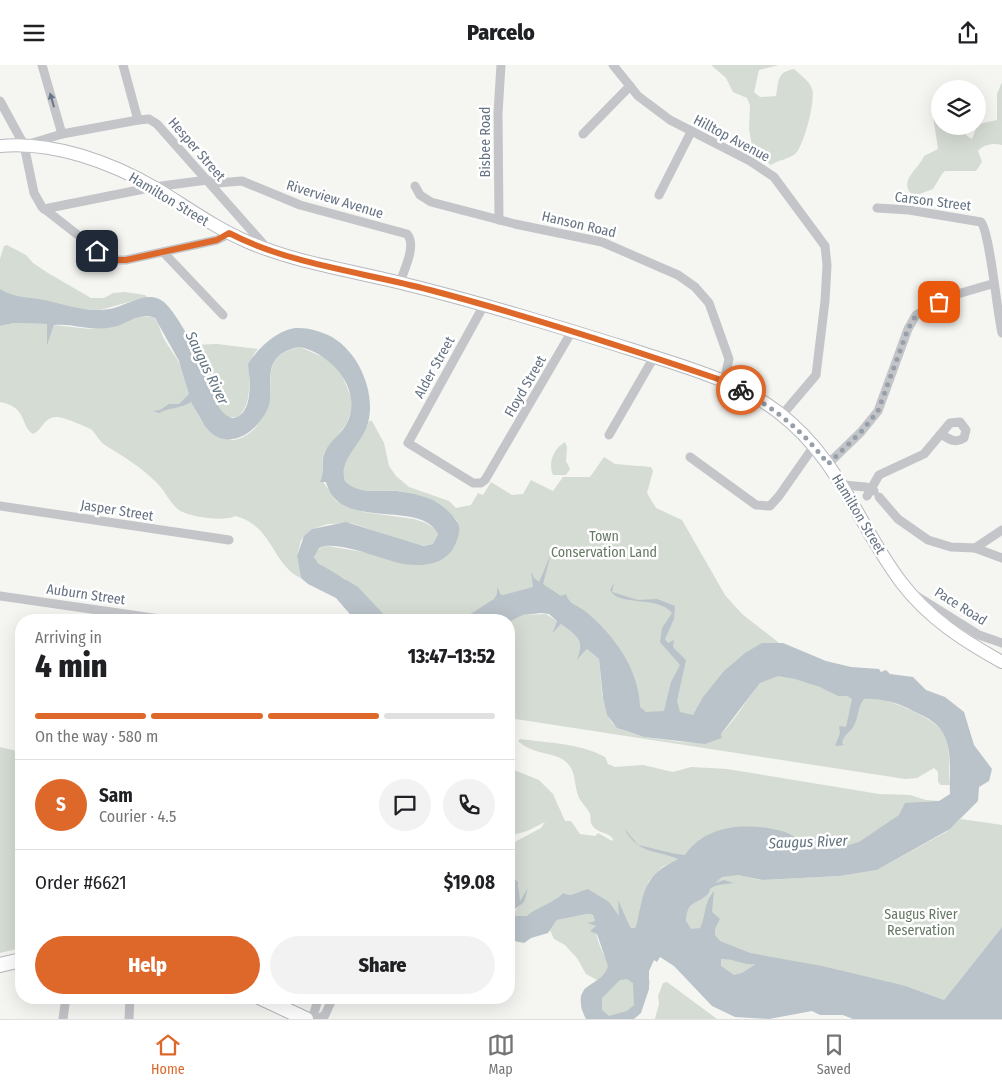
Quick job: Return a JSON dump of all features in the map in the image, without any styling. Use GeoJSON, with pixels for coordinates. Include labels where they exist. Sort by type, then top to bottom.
{"type":"FeatureCollection","features":[{"type":"Feature","properties":{"kind":"main road","name":"Hamilton Street"},"geometry":{"type":"LineString","coordinates":[[0,145],[24,145],[74,154],[101,162],[154,187],[229,233],[268,249],[321,265],[400,282],[484,305],[572,331],[724,381],[782,415],[814,447],[843,485],[907,590],[946,627],[1002,662]]}},
{"type":"Feature","properties":{"kind":"main road"},"geometry":{"type":"LineString","coordinates":[[0,965],[15,961]]}},
{"type":"Feature","properties":{"kind":"main road"},"geometry":{"type":"LineString","coordinates":[[274,1004],[306,1019]]}},
{"type":"Feature","properties":{"kind":"street"},"geometry":{"type":"LineString","coordinates":[[42,65],[62,134]]}},
{"type":"Feature","properties":{"kind":"street"},"geometry":{"type":"LineString","coordinates":[[24,145],[62,134],[138,120],[123,65]]}},
{"type":"Feature","properties":{"kind":"street","name":"Bisbee Road"},"geometry":{"type":"LineString","coordinates":[[499,220],[498,113],[501,65]]}},
{"type":"Feature","properties":{"kind":"street","name":"Hilltop Avenue"},"geometry":{"type":"LineString","coordinates":[[613,65],[630,86],[652,107],[691,132],[755,163],[774,177],[824,246],[827,265],[825,301],[816,375],[782,415]]}},
{"type":"Feature","properties":{"kind":"street"},"geometry":{"type":"LineString","coordinates":[[584,134],[630,86]]}},
{"type":"Feature","properties":{"kind":"street"},"geometry":{"type":"LineString","coordinates":[[0,101],[24,145],[34,193],[44,209],[97,251],[118,260],[142,258],[217,240],[229,233]]}},
{"type":"Feature","properties":{"kind":"street","name":"Hesper Street"},"geometry":{"type":"LineString","coordinates":[[138,120],[149,119],[157,124],[268,249]]}},
{"type":"Feature","properties":{"kind":"street"},"geometry":{"type":"LineString","coordinates":[[659,195],[691,132]]}},
{"type":"Feature","properties":{"kind":"street"},"geometry":{"type":"LineString","coordinates":[[44,209],[154,187],[207,180]]}},
{"type":"Feature","properties":{"kind":"street","name":"Riverview Avenue"},"geometry":{"type":"LineString","coordinates":[[207,180],[217,183],[242,181],[300,205],[407,234],[410,237],[411,248],[400,282]]}},
{"type":"Feature","properties":{"kind":"street","name":"Hanson Road"},"geometry":{"type":"LineString","coordinates":[[415,186],[425,200],[499,220],[609,244],[661,266],[688,281],[709,303],[722,334],[729,359],[724,381]]}},
{"type":"Feature","properties":{"kind":"street","name":"Carson Street"},"geometry":{"type":"LineString","coordinates":[[877,208],[974,219],[983,226],[987,235],[992,284]]}},
{"type":"Feature","properties":{"kind":"street"},"geometry":{"type":"LineString","coordinates":[[164,253],[223,315]]}},
{"type":"Feature","properties":{"kind":"street"},"geometry":{"type":"LineString","coordinates":[[828,464],[861,432],[878,411],[908,329],[916,315],[954,295],[992,284],[1002,333]]}},
{"type":"Feature","properties":{"kind":"street","name":"Alder Street"},"geometry":{"type":"LineString","coordinates":[[408,443],[484,305]]}},
{"type":"Feature","properties":{"kind":"street","name":"Floyd Street"},"geometry":{"type":"LineString","coordinates":[[408,443],[473,483],[485,480],[572,331]]}},
{"type":"Feature","properties":{"kind":"street"},"geometry":{"type":"LineString","coordinates":[[609,435],[654,357]]}},
{"type":"Feature","properties":{"kind":"street"},"geometry":{"type":"LineString","coordinates":[[854,503],[869,492],[882,473],[919,457],[941,435]]}},
{"type":"Feature","properties":{"kind":"street"},"geometry":{"type":"LineString","coordinates":[[690,457],[756,505],[770,506],[814,447]]}},
{"type":"Feature","properties":{"kind":"street"},"geometry":{"type":"LineString","coordinates":[[843,485],[860,485],[879,497],[898,519],[923,537],[945,545],[975,548],[1002,558]]}},
{"type":"Feature","properties":{"kind":"street","name":"Jasper Street"},"geometry":{"type":"LineString","coordinates":[[0,506],[229,540]]}},
{"type":"Feature","properties":{"kind":"street"},"geometry":{"type":"LineString","coordinates":[[975,548],[1002,530]]}},
{"type":"Feature","properties":{"kind":"street","name":"Pace Road"},"geometry":{"type":"LineString","coordinates":[[907,590],[979,635],[1002,643]]}},
{"type":"Feature","properties":{"kind":"street","name":"Auburn Street"},"geometry":{"type":"LineString","coordinates":[[0,596],[125,614]]}},
{"type":"Feature","properties":{"kind":"street"},"geometry":{"type":"LineString","coordinates":[[63,1019],[65,1004]]}},
{"type":"Feature","properties":{"kind":"street"},"geometry":{"type":"LineString","coordinates":[[129,1019],[130,1004]]}},
{"type":"Feature","properties":{"kind":"street"},"geometry":{"type":"LineString","coordinates":[[312,1019],[317,1004]]}},
{"type":"Feature","properties":{"kind":"street"},"geometry":{"type":"LineString","coordinates":[[318,1019],[325,1015],[330,1004]]}},
{"type":"Feature","properties":{"kind":"green space"},"geometry":{"type":"Polygon","coordinates":[[[711,65],[779,65],[759,70],[754,92],[760,97],[776,96],[779,78],[788,70],[794,69],[807,80],[813,94],[811,112],[806,132],[796,153],[771,165],[753,152],[749,129],[750,105],[747,98],[733,92],[726,78],[711,65]]]}},
{"type":"Feature","properties":{"kind":"green space"},"geometry":{"type":"Polygon","coordinates":[[[1002,82],[1002,145],[989,145],[978,151],[982,162],[976,171],[945,171],[933,189],[914,196],[907,186],[908,181],[924,156],[938,149],[936,135],[966,135],[972,139],[974,135],[986,135],[986,122],[997,120],[997,94],[1002,82]]]}},
{"type":"Feature","properties":{"kind":"green space"},"geometry":{"type":"Polygon","coordinates":[[[7,245],[26,255],[33,263],[48,273],[91,298],[104,298],[113,293],[125,292],[145,295],[147,297],[100,310],[78,309],[0,293],[0,259],[4,246],[7,245]]]}},
{"type":"Feature","properties":{"kind":"green space"},"geometry":{"type":"Polygon","coordinates":[[[140,316],[153,317],[157,322],[165,341],[181,366],[196,411],[201,420],[208,428],[232,440],[239,439],[252,431],[266,411],[270,397],[272,368],[281,354],[300,347],[327,359],[341,373],[351,397],[352,408],[347,423],[324,453],[322,480],[336,501],[363,512],[414,519],[426,523],[435,529],[438,534],[433,544],[420,546],[351,523],[328,524],[312,529],[301,540],[297,556],[301,578],[291,572],[265,536],[248,521],[235,516],[216,519],[184,513],[176,507],[151,477],[103,443],[92,430],[75,422],[57,417],[46,421],[33,434],[29,431],[15,408],[0,402],[0,326],[14,323],[47,324],[47,346],[54,325],[90,329],[113,327],[140,316]]]}},
{"type":"Feature","properties":{"kind":"green space"},"geometry":{"type":"Polygon","coordinates":[[[217,344],[258,349],[250,365],[247,401],[238,417],[229,417],[220,408],[205,370],[192,345],[217,344]]]}},
{"type":"Feature","properties":{"kind":"green space","name":"Town Conservation Land"},"geometry":{"type":"Polygon","coordinates":[[[369,421],[372,421],[384,443],[389,466],[396,476],[409,487],[449,501],[456,508],[471,505],[478,493],[483,495],[491,482],[512,495],[523,494],[531,480],[553,491],[563,477],[590,477],[604,457],[615,464],[651,467],[653,471],[647,493],[656,508],[682,520],[725,595],[742,614],[783,646],[702,717],[640,713],[604,629],[564,596],[492,614],[380,614],[344,578],[330,572],[314,559],[317,551],[328,546],[421,562],[457,521],[445,509],[423,496],[397,491],[356,489],[345,481],[344,473],[348,458],[369,421]]]}},
{"type":"Feature","properties":{"kind":"green space"},"geometry":{"type":"Polygon","coordinates":[[[565,442],[567,447],[566,461],[570,469],[566,475],[553,475],[551,461],[557,448],[565,442]]]}},
{"type":"Feature","properties":{"kind":"green space"},"geometry":{"type":"Polygon","coordinates":[[[546,614],[557,621],[552,634],[561,624],[578,638],[580,646],[579,658],[587,649],[599,659],[602,694],[607,714],[612,723],[622,730],[644,737],[680,742],[707,743],[722,738],[721,734],[774,668],[866,693],[892,702],[933,722],[943,733],[948,746],[950,785],[941,785],[938,782],[938,772],[934,768],[917,778],[905,779],[515,719],[515,619],[523,615],[546,614]]]}},
{"type":"Feature","properties":{"kind":"green space"},"geometry":{"type":"Polygon","coordinates":[[[520,739],[564,744],[585,749],[605,757],[608,764],[615,767],[643,765],[673,772],[691,767],[727,769],[879,794],[910,795],[926,800],[939,801],[947,798],[846,849],[681,858],[662,867],[648,882],[645,906],[635,932],[579,892],[570,895],[563,893],[538,915],[515,920],[515,911],[523,900],[526,893],[521,902],[519,900],[519,885],[515,881],[515,842],[541,828],[545,822],[515,834],[515,770],[539,780],[553,794],[565,821],[571,821],[580,834],[595,836],[598,833],[612,841],[613,839],[592,825],[590,814],[579,798],[572,769],[569,765],[556,756],[531,749],[518,741],[520,739]]]}},
{"type":"Feature","properties":{"kind":"green space"},"geometry":{"type":"Polygon","coordinates":[[[0,747],[15,751],[15,949],[0,953],[0,747]]]}},
{"type":"Feature","properties":{"kind":"green space","name":"Saugus River Reservation"},"geometry":{"type":"Polygon","coordinates":[[[961,819],[1002,825],[1002,927],[944,1000],[906,986],[883,982],[763,989],[724,972],[681,925],[685,882],[723,871],[760,880],[840,876],[877,870],[946,832],[961,819]]]}},
{"type":"Feature","properties":{"kind":"green space"},"geometry":{"type":"Polygon","coordinates":[[[587,914],[594,916],[595,921],[588,923],[596,926],[597,938],[606,959],[617,977],[650,981],[643,1003],[638,1010],[631,1014],[623,1017],[586,1019],[581,1008],[584,989],[597,980],[586,974],[577,958],[565,945],[554,939],[550,930],[557,920],[587,914]]]}},
{"type":"Feature","properties":{"kind":"green space"},"geometry":{"type":"Polygon","coordinates":[[[667,982],[717,1019],[655,1019],[659,1004],[658,996],[663,983],[667,982]]]}},
{"type":"Feature","properties":{"kind":"water"},"geometry":{"type":"Polygon","coordinates":[[[0,289],[16,296],[96,310],[114,308],[138,299],[156,298],[167,305],[180,323],[207,373],[218,405],[226,415],[232,418],[239,416],[244,411],[250,388],[248,364],[265,344],[281,333],[297,328],[319,331],[328,335],[339,342],[356,362],[363,374],[370,400],[367,426],[347,460],[344,474],[345,481],[362,490],[406,492],[433,500],[448,511],[458,524],[459,534],[457,540],[449,554],[443,559],[421,565],[395,562],[361,551],[337,546],[319,548],[314,557],[318,563],[358,587],[383,614],[350,614],[336,598],[308,584],[301,578],[297,556],[304,536],[312,529],[346,522],[423,546],[433,544],[438,534],[429,524],[415,518],[347,507],[334,497],[326,482],[320,482],[325,452],[346,425],[351,409],[351,397],[347,385],[333,365],[312,351],[300,347],[290,349],[281,354],[271,369],[270,399],[265,415],[258,424],[242,437],[223,439],[213,435],[205,426],[191,402],[159,413],[153,411],[160,410],[169,404],[179,404],[189,394],[179,361],[155,318],[144,316],[113,327],[104,328],[54,325],[47,346],[47,324],[14,323],[0,326],[0,289]]]}},
{"type":"Feature","properties":{"kind":"water","name":"Saugus River"},"geometry":{"type":"Polygon","coordinates":[[[551,554],[543,584],[561,596],[566,594],[571,602],[596,620],[615,642],[630,666],[639,693],[640,707],[646,712],[664,711],[671,682],[680,665],[660,642],[662,628],[672,613],[658,604],[629,600],[614,595],[610,590],[614,583],[612,592],[638,600],[657,599],[675,606],[674,619],[665,639],[668,643],[674,640],[673,647],[686,660],[677,701],[680,712],[693,715],[703,697],[724,671],[745,653],[762,643],[783,643],[826,661],[851,667],[879,669],[881,672],[886,670],[890,674],[913,677],[926,690],[945,697],[964,712],[974,745],[992,769],[989,781],[979,787],[978,801],[950,829],[877,870],[840,876],[762,880],[738,875],[722,877],[715,883],[724,880],[734,883],[711,888],[708,894],[692,904],[688,910],[686,921],[691,929],[700,928],[708,900],[714,891],[712,912],[720,919],[715,929],[715,935],[720,941],[750,953],[822,966],[906,986],[944,1000],[1002,927],[1002,1019],[853,1019],[843,1015],[820,1015],[812,1011],[769,1019],[735,1017],[712,1006],[674,966],[660,957],[657,962],[654,960],[649,971],[649,989],[641,1013],[634,1019],[586,1019],[581,1007],[583,991],[604,974],[608,966],[597,934],[590,931],[596,926],[587,923],[595,921],[593,915],[587,914],[557,920],[548,933],[531,938],[524,943],[515,941],[515,916],[527,916],[555,900],[563,893],[570,895],[588,889],[609,902],[619,916],[618,900],[629,925],[631,928],[635,928],[642,899],[651,878],[662,868],[678,859],[638,845],[685,855],[694,844],[717,831],[744,826],[785,832],[806,842],[813,837],[816,846],[835,849],[859,842],[899,815],[905,803],[939,801],[950,794],[948,746],[940,729],[926,717],[889,702],[864,699],[854,726],[843,740],[842,743],[844,745],[835,746],[840,733],[839,726],[846,727],[852,699],[847,696],[838,696],[820,687],[795,679],[778,676],[760,683],[721,734],[722,738],[705,744],[644,737],[617,728],[607,715],[603,698],[599,659],[587,649],[577,660],[580,647],[578,639],[561,624],[552,634],[557,621],[549,614],[523,615],[515,619],[515,614],[470,614],[494,599],[497,594],[497,587],[501,595],[503,595],[533,587],[531,571],[534,578],[539,582],[551,554]],[[721,959],[721,966],[734,975],[742,973],[756,964],[748,964],[721,959]],[[627,979],[620,980],[602,998],[602,1010],[609,1016],[627,1011],[634,1005],[633,983],[627,979]]]}},
{"type":"Feature","properties":{"kind":"water"},"geometry":{"type":"Polygon","coordinates":[[[624,828],[638,845],[629,837],[624,828]]]}},
{"type":"Feature","properties":{"kind":"water"},"geometry":{"type":"Polygon","coordinates":[[[515,879],[518,882],[520,901],[528,888],[524,902],[515,909],[515,879]]]}},
{"type":"Feature","properties":{"kind":"way so far"},"geometry":{"type":"LineString","coordinates":[[741,390],[776,410],[806,437],[828,464],[868,425],[878,411],[898,361],[908,329],[916,315],[939,302]]}},
{"type":"Feature","properties":{"kind":"route"},"geometry":{"type":"LineString","coordinates":[[97,251],[118,260],[142,258],[217,240],[229,233],[255,245],[302,260],[400,282],[558,327],[724,381],[741,390]]}}]}
